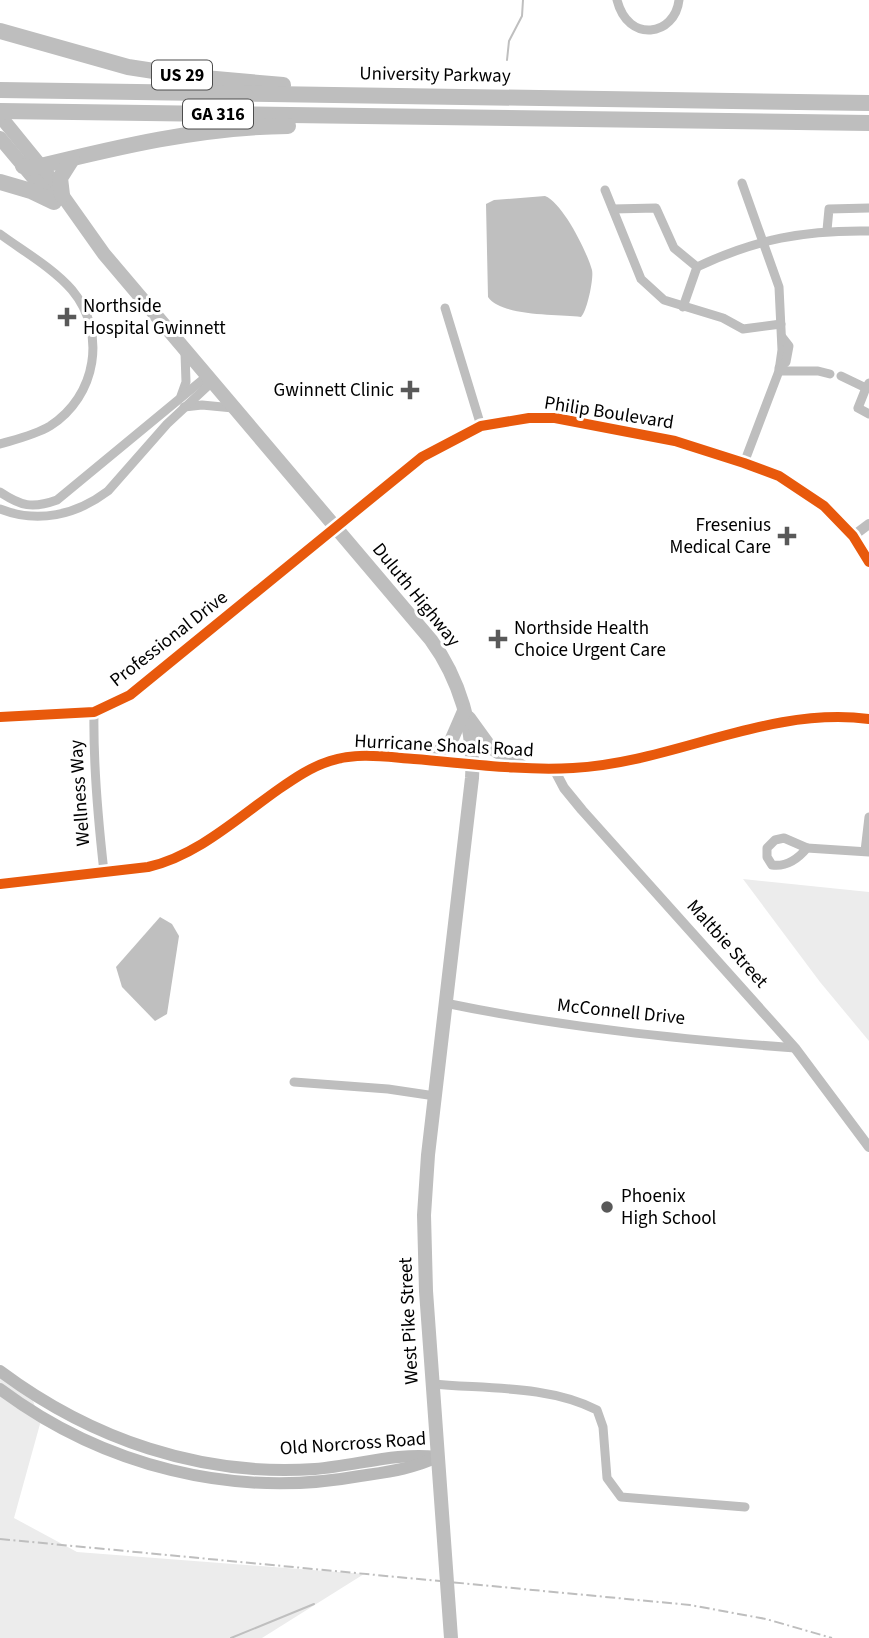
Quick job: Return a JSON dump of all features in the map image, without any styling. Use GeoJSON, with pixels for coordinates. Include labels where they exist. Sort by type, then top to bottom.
{"type":"FeatureCollection","features":[{"type":"Feature","properties":{"kind":"highway","name":"US 29"},"geometry":{"type":"LineString","coordinates":[[0,31],[147,70],[362,96]]}},
{"type":"Feature","properties":{"kind":"highway","name":"University Parkway"},"geometry":{"type":"LineString","coordinates":[[0,90],[869,103]]}},
{"type":"Feature","properties":{"kind":"highway","name":"GA 316"},"geometry":{"type":"LineString","coordinates":[[0,113],[869,123]]}},
{"type":"Feature","properties":{"kind":"highway"},"geometry":{"type":"LineString","coordinates":[[5,183],[19,182],[31,166],[178,135],[235,127],[382,125],[436,117]]}},
{"type":"Feature","properties":{"kind":"highway"},"geometry":{"type":"LineString","coordinates":[[5,183],[58,199],[60,178],[72,159]]}},
{"type":"Feature","properties":{"kind":"main road","name":"Duluth Highway"},"geometry":{"type":"LineString","coordinates":[[0,113],[31,166]]}},
{"type":"Feature","properties":{"kind":"main road","name":"Duluth Highway"},"geometry":{"type":"LineString","coordinates":[[0,138],[31,166],[185,353],[434,644],[447,667],[464,711],[473,763],[445,1003]]}},
{"type":"Feature","properties":{"kind":"main road"},"geometry":{"type":"LineString","coordinates":[[430,760],[452,741],[464,711]]}},
{"type":"Feature","properties":{"kind":"main road"},"geometry":{"type":"LineString","coordinates":[[464,711],[490,747],[524,768]]}},
{"type":"Feature","properties":{"kind":"main road","name":"West Pike Street"},"geometry":{"type":"LineString","coordinates":[[445,1003],[424,1215],[426,1292],[451,1638]]}},
{"type":"Feature","properties":{"kind":"main road","name":"Old Norcross Road"},"geometry":{"type":"LineString","coordinates":[[0,1371],[41,1400],[94,1428],[149,1449],[188,1459],[240,1468],[311,1469],[415,1454],[437,1457]]}},
{"type":"Feature","properties":{"kind":"main road","name":"Old Norcross Road"},"geometry":{"type":"LineString","coordinates":[[0,1389],[36,1414],[82,1438],[145,1463],[188,1475],[250,1483],[318,1483],[419,1466],[437,1457]]}},
{"type":"Feature","properties":{"kind":"street"},"geometry":{"type":"LineString","coordinates":[[617,0],[619,11],[627,22],[638,30],[649,32],[665,24],[678,9],[679,0]]}},
{"type":"Feature","properties":{"kind":"street"},"geometry":{"type":"LineString","coordinates":[[742,183],[779,287],[781,336],[789,346],[776,361],[779,369],[744,463]]}},
{"type":"Feature","properties":{"kind":"street"},"geometry":{"type":"LineString","coordinates":[[605,190],[641,279],[664,300],[723,318],[743,329],[781,324]]}},
{"type":"Feature","properties":{"kind":"street"},"geometry":{"type":"LineString","coordinates":[[612,209],[656,208],[674,248],[697,267]]}},
{"type":"Feature","properties":{"kind":"street"},"geometry":{"type":"LineString","coordinates":[[827,230],[829,209],[869,208]]}},
{"type":"Feature","properties":{"kind":"street"},"geometry":{"type":"LineString","coordinates":[[682,307],[697,267],[785,235],[827,230],[869,231]]}},
{"type":"Feature","properties":{"kind":"street"},"geometry":{"type":"LineString","coordinates":[[0,234],[70,288],[86,311],[94,354],[88,381],[61,418],[38,432],[1,445]]}},
{"type":"Feature","properties":{"kind":"street"},"geometry":{"type":"LineString","coordinates":[[445,308],[481,426]]}},
{"type":"Feature","properties":{"kind":"street"},"geometry":{"type":"LineString","coordinates":[[0,509],[27,517],[44,517],[68,512],[108,491],[181,404],[186,382],[185,353]]}},
{"type":"Feature","properties":{"kind":"street"},"geometry":{"type":"LineString","coordinates":[[779,369],[830,374]]}},
{"type":"Feature","properties":{"kind":"street"},"geometry":{"type":"LineString","coordinates":[[841,376],[867,385],[859,408],[869,414]]}},
{"type":"Feature","properties":{"kind":"street"},"geometry":{"type":"LineString","coordinates":[[0,498],[16,503],[43,505],[65,496],[209,380]]}},
{"type":"Feature","properties":{"kind":"street"},"geometry":{"type":"LineString","coordinates":[[181,404],[233,408]]}},
{"type":"Feature","properties":{"kind":"street","name":"Philip Boulevard"},"geometry":{"type":"LineString","coordinates":[[336,528],[422,457],[481,426],[529,418],[555,418],[675,441],[744,463],[799,487],[824,506],[853,536],[869,562]]}},
{"type":"Feature","properties":{"kind":"street"},"geometry":{"type":"LineString","coordinates":[[0,492],[16,503]]}},
{"type":"Feature","properties":{"kind":"street"},"geometry":{"type":"LineString","coordinates":[[853,536],[869,524]]}},
{"type":"Feature","properties":{"kind":"street","name":"Professional Drive"},"geometry":{"type":"LineString","coordinates":[[0,717],[94,712],[130,695],[336,528]]}},
{"type":"Feature","properties":{"kind":"street","name":"Wellness Way"},"geometry":{"type":"LineString","coordinates":[[94,712],[97,815],[104,872]]}},
{"type":"Feature","properties":{"kind":"street","name":"Hurricane Shoals Road"},"geometry":{"type":"LineString","coordinates":[[0,884],[148,867],[183,855],[293,780],[326,762],[366,755],[524,768],[596,766],[784,722],[867,717]]}},
{"type":"Feature","properties":{"kind":"street","name":"Maltbie Street"},"geometry":{"type":"LineString","coordinates":[[554,769],[564,788],[582,810],[795,1048],[869,1147]]}},
{"type":"Feature","properties":{"kind":"street"},"geometry":{"type":"LineString","coordinates":[[807,848],[867,852],[869,817]]}},
{"type":"Feature","properties":{"kind":"street","name":"McConnell Drive"},"geometry":{"type":"LineString","coordinates":[[445,1003],[541,1021],[795,1048]]}},
{"type":"Feature","properties":{"kind":"street"},"geometry":{"type":"LineString","coordinates":[[294,1082],[388,1089],[435,1096]]}},
{"type":"Feature","properties":{"kind":"street"},"geometry":{"type":"LineString","coordinates":[[432,1384],[558,1395],[582,1402],[597,1410],[603,1427],[607,1478],[621,1497],[746,1507]]}},
{"type":"Feature","properties":{"kind":"shaded area"},"geometry":{"type":"Polygon","coordinates":[[[545,196],[552,200],[566,218],[580,241],[592,270],[590,295],[581,317],[518,311],[505,308],[488,297],[486,204],[494,200],[545,196]]]}},
{"type":"Feature","properties":{"kind":"shaded area"},"geometry":{"type":"Polygon","coordinates":[[[743,879],[869,892],[869,1041],[820,982],[743,879]]]}},
{"type":"Feature","properties":{"kind":"shaded area"},"geometry":{"type":"Polygon","coordinates":[[[160,917],[172,924],[179,936],[167,1014],[155,1021],[122,987],[116,967],[160,917]]]}},
{"type":"Feature","properties":{"kind":"shaded area"},"geometry":{"type":"Polygon","coordinates":[[[0,1375],[32,1397],[40,1424],[14,1518],[77,1552],[364,1574],[262,1638],[0,1638],[0,1375]]]}},
{"type":"Feature","properties":{"kind":"waterway"},"geometry":{"type":"LineString","coordinates":[[507,60],[509,41],[522,16],[523,0]]}},
{"type":"Feature","properties":{"kind":"waterway"},"geometry":{"type":"LineString","coordinates":[[231,1638],[314,1604]]}},
{"type":"Feature","properties":{"kind":"railway"},"geometry":{"type":"LineString","coordinates":[[0,1539],[690,1605],[766,1619],[832,1638]]}},
{"type":"Feature","properties":{"kind":"cycle path"},"geometry":{"type":"LineString","coordinates":[[0,717],[94,712],[130,695],[422,457],[481,426],[529,418],[555,418],[675,441],[744,463],[779,476],[824,506],[853,536],[869,562]]}},
{"type":"Feature","properties":{"kind":"cycle path"},"geometry":{"type":"LineString","coordinates":[[0,884],[148,867],[166,862],[217,834],[303,773],[340,758],[372,756],[513,768],[573,768],[647,756],[793,720],[831,717],[869,719]]}},
{"type":"Feature","properties":{"kind":"place","name":"Northside Hospital Gwinnett"},"geometry":{"type":"Point","coordinates":[67,317]}},
{"type":"Feature","properties":{"kind":"place","name":"Gwinnett Clinic"},"geometry":{"type":"Point","coordinates":[410,390]}},
{"type":"Feature","properties":{"kind":"place","name":"Fresenius Medical Care"},"geometry":{"type":"Point","coordinates":[787,536]}},
{"type":"Feature","properties":{"kind":"place","name":"Northside Health Choice Urgent Care"},"geometry":{"type":"Point","coordinates":[498,639]}},
{"type":"Feature","properties":{"kind":"place","name":"Phoenix High School"},"geometry":{"type":"Point","coordinates":[607,1207]}}]}
